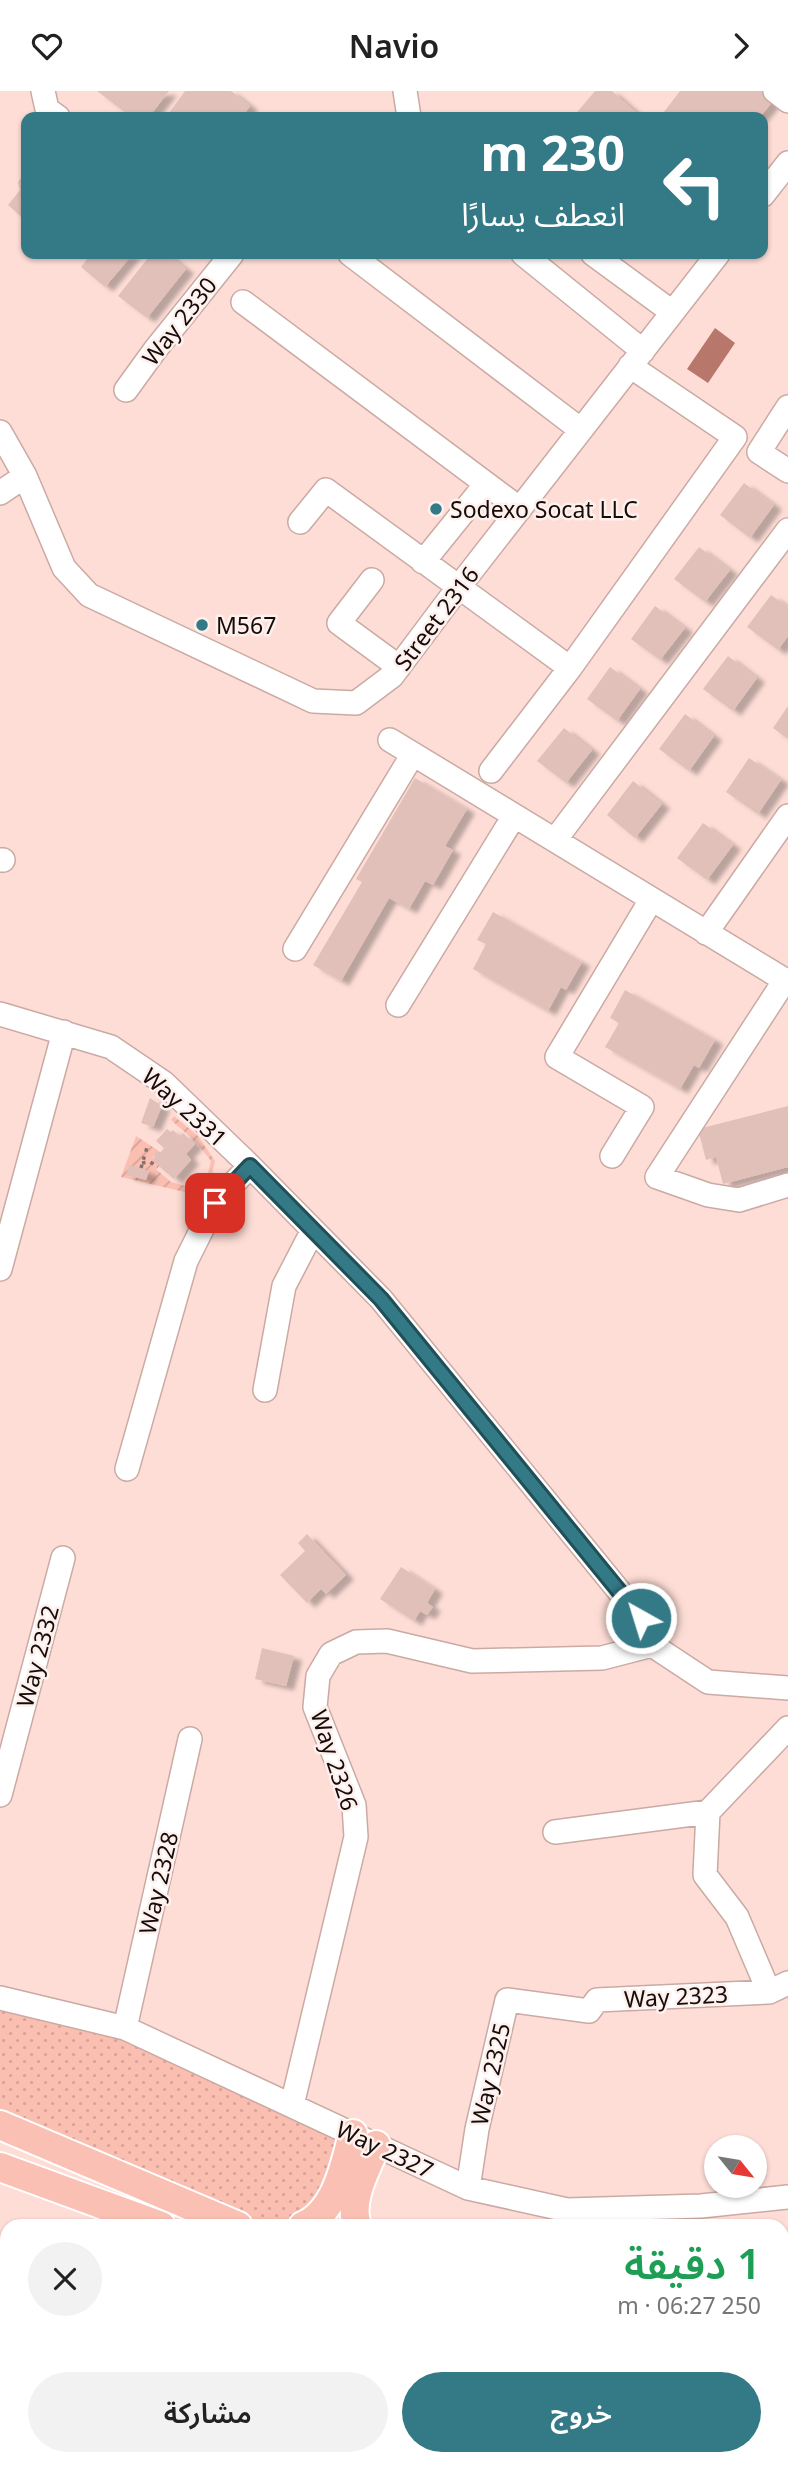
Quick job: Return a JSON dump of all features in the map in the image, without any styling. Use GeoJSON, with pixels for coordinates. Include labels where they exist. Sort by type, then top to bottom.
{"type":"FeatureCollection","features":[{"type":"Feature","properties":{"kind":"main road"},"geometry":{"type":"LineString","coordinates":[[0,2126],[220,2219]]}},
{"type":"Feature","properties":{"kind":"main road"},"geometry":{"type":"LineString","coordinates":[[315,2219],[332,2198],[365,2139]]}},
{"type":"Feature","properties":{"kind":"main road"},"geometry":{"type":"LineString","coordinates":[[355,2219],[365,2139]]}},
{"type":"Feature","properties":{"kind":"main road"},"geometry":{"type":"LineString","coordinates":[[0,2167],[142,2219]]}},
{"type":"Feature","properties":{"kind":"main road"},"geometry":{"type":"LineString","coordinates":[[93,2201],[120,2219]]}},
{"type":"Feature","properties":{"kind":"street"},"geometry":{"type":"LineString","coordinates":[[43,91],[47,109],[51,112]]}},
{"type":"Feature","properties":{"kind":"street"},"geometry":{"type":"LineString","coordinates":[[405,91],[408,112]]}},
{"type":"Feature","properties":{"kind":"street"},"geometry":{"type":"LineString","coordinates":[[775,91],[788,101]]}},
{"type":"Feature","properties":{"kind":"street"},"geometry":{"type":"LineString","coordinates":[[768,189],[788,163]]}},
{"type":"Feature","properties":{"kind":"street","name":"Way 2330"},"geometry":{"type":"LineString","coordinates":[[126,390],[228,259]]}},
{"type":"Feature","properties":{"kind":"street"},"geometry":{"type":"LineString","coordinates":[[357,259],[581,430]]}},
{"type":"Feature","properties":{"kind":"street"},"geometry":{"type":"LineString","coordinates":[[491,771],[570,668],[735,436],[636,358],[528,259]]}},
{"type":"Feature","properties":{"kind":"street"},"geometry":{"type":"LineString","coordinates":[[600,259],[672,312]]}},
{"type":"Feature","properties":{"kind":"street","name":"Street 2316"},"geometry":{"type":"LineString","coordinates":[[0,432],[25,476],[64,568],[89,596],[313,701],[356,702],[392,676],[714,259]]}},
{"type":"Feature","properties":{"kind":"street"},"geometry":{"type":"LineString","coordinates":[[243,302],[520,509]]}},
{"type":"Feature","properties":{"kind":"street"},"geometry":{"type":"LineString","coordinates":[[788,407],[758,451],[788,471]]}},
{"type":"Feature","properties":{"kind":"street"},"geometry":{"type":"LineString","coordinates":[[0,493],[25,476]]}},
{"type":"Feature","properties":{"kind":"street"},"geometry":{"type":"LineString","coordinates":[[423,562],[486,484]]}},
{"type":"Feature","properties":{"kind":"street"},"geometry":{"type":"LineString","coordinates":[[300,521],[326,490],[570,668]]}},
{"type":"Feature","properties":{"kind":"street"},"geometry":{"type":"LineString","coordinates":[[555,840],[788,530]]}},
{"type":"Feature","properties":{"kind":"street"},"geometry":{"type":"LineString","coordinates":[[372,580],[339,623],[399,667]]}},
{"type":"Feature","properties":{"kind":"street"},"geometry":{"type":"LineString","coordinates":[[390,740],[787,981],[657,1177],[708,1195],[739,1200],[788,1185]]}},
{"type":"Feature","properties":{"kind":"street"},"geometry":{"type":"LineString","coordinates":[[295,949],[413,754]]}},
{"type":"Feature","properties":{"kind":"street"},"geometry":{"type":"LineString","coordinates":[[398,1005],[514,816]]}},
{"type":"Feature","properties":{"kind":"street"},"geometry":{"type":"LineString","coordinates":[[706,933],[788,816]]}},
{"type":"Feature","properties":{"kind":"street"},"geometry":{"type":"LineString","coordinates":[[612,1156],[642,1107],[557,1057],[651,900]]}},
{"type":"Feature","properties":{"kind":"street","name":"Way 2331"},"geometry":{"type":"LineString","coordinates":[[0,1014],[111,1047],[163,1083],[250,1166],[381,1299],[638,1614],[652,1645]]}},
{"type":"Feature","properties":{"kind":"street"},"geometry":{"type":"LineString","coordinates":[[0,1269],[64,1032]]}},
{"type":"Feature","properties":{"kind":"street"},"geometry":{"type":"LineString","coordinates":[[127,1469],[186,1261],[215,1203],[250,1166]]}},
{"type":"Feature","properties":{"kind":"street"},"geometry":{"type":"LineString","coordinates":[[265,1389],[284,1286],[313,1230]]}},
{"type":"Feature","properties":{"kind":"street","name":"Way 2332"},"geometry":{"type":"LineString","coordinates":[[0,1795],[63,1558]]}},
{"type":"Feature","properties":{"kind":"street","name":"Way 2326"},"geometry":{"type":"LineString","coordinates":[[292,2105],[356,1837],[354,1805],[314,1707],[318,1676],[331,1654],[356,1641],[387,1641],[472,1661],[602,1658],[652,1645]]}},
{"type":"Feature","properties":{"kind":"street"},"geometry":{"type":"LineString","coordinates":[[652,1645],[708,1682],[788,1689]]}},
{"type":"Feature","properties":{"kind":"street"},"geometry":{"type":"LineString","coordinates":[[555,1832],[708,1812],[788,1728]]}},
{"type":"Feature","properties":{"kind":"street","name":"Way 2328"},"geometry":{"type":"LineString","coordinates":[[125,2028],[190,1739]]}},
{"type":"Feature","properties":{"kind":"street","name":"Way 2323"},"geometry":{"type":"LineString","coordinates":[[589,2011],[597,2000],[779,1988],[737,1917],[705,1875],[708,1812]]}},
{"type":"Feature","properties":{"kind":"street","name":"Way 2327"},"geometry":{"type":"LineString","coordinates":[[0,1998],[125,2028],[468,2187],[567,2210],[701,2207],[788,2197]]}},
{"type":"Feature","properties":{"kind":"street","name":"Way 2325"},"geometry":{"type":"LineString","coordinates":[[468,2187],[477,2129],[507,2000],[589,2011]]}},
{"type":"Feature","properties":{"kind":"path"},"geometry":{"type":"LineString","coordinates":[[148,1144],[141,1166],[150,1162],[158,1167]]}},
{"type":"Feature","properties":{"kind":"shaded area"},"geometry":{"type":"Polygon","coordinates":[[[715,328],[735,343],[708,383],[687,369],[715,328]]]}},
{"type":"Feature","properties":{"kind":"shaded area"},"geometry":{"type":"Polygon","coordinates":[[[174,1116],[198,1136],[215,1161],[209,1187],[197,1195],[121,1177],[136,1136],[159,1151],[153,1157],[159,1166],[156,1169],[171,1182],[198,1189],[205,1185],[211,1161],[197,1143],[171,1120],[174,1116]]]}},
{"type":"Feature","properties":{"kind":"shaded area"},"geometry":{"type":"Polygon","coordinates":[[[0,2000],[124,2029],[351,2135],[343,2163],[303,2219],[234,2219],[221,2216],[0,2122],[0,2000]]]}},
{"type":"Feature","properties":{"kind":"building"},"geometry":{"type":"Polygon","coordinates":[[[97,91],[169,91],[153,112],[124,112],[97,91]]]}},
{"type":"Feature","properties":{"kind":"building"},"geometry":{"type":"Polygon","coordinates":[[[185,91],[231,91],[250,106],[246,112],[170,112],[185,91]]]}},
{"type":"Feature","properties":{"kind":"building"},"geometry":{"type":"Polygon","coordinates":[[[595,91],[612,91],[635,112],[577,112],[595,91]]]}},
{"type":"Feature","properties":{"kind":"building"},"geometry":{"type":"Polygon","coordinates":[[[680,91],[761,91],[773,101],[764,112],[664,112],[680,91]]]}},
{"type":"Feature","properties":{"kind":"building"},"geometry":{"type":"Polygon","coordinates":[[[21,178],[21,217],[8,205],[20,190],[18,182],[21,178]]]}},
{"type":"Feature","properties":{"kind":"building"},"geometry":{"type":"Polygon","coordinates":[[[87,259],[129,259],[105,287],[81,267],[87,259]]]}},
{"type":"Feature","properties":{"kind":"building"},"geometry":{"type":"Polygon","coordinates":[[[147,259],[173,259],[186,269],[147,318],[118,296],[147,259]]]}},
{"type":"Feature","properties":{"kind":"building"},"geometry":{"type":"Polygon","coordinates":[[[744,483],[774,505],[750,538],[720,515],[744,483]]]}},
{"type":"Feature","properties":{"kind":"building"},"geometry":{"type":"Polygon","coordinates":[[[699,547],[730,570],[705,602],[674,579],[699,547]]]}},
{"type":"Feature","properties":{"kind":"building"},"geometry":{"type":"Polygon","coordinates":[[[771,595],[788,607],[788,636],[778,650],[747,627],[771,595]]]}},
{"type":"Feature","properties":{"kind":"building"},"geometry":{"type":"Polygon","coordinates":[[[655,606],[685,628],[660,660],[631,639],[655,606]]]}},
{"type":"Feature","properties":{"kind":"building"},"geometry":{"type":"Polygon","coordinates":[[[728,656],[757,678],[733,711],[703,689],[728,656]]]}},
{"type":"Feature","properties":{"kind":"building"},"geometry":{"type":"Polygon","coordinates":[[[610,667],[640,689],[617,721],[587,699],[610,667]]]}},
{"type":"Feature","properties":{"kind":"building"},"geometry":{"type":"Polygon","coordinates":[[[788,706],[788,739],[773,728],[788,706]]]}},
{"type":"Feature","properties":{"kind":"building"},"geometry":{"type":"Polygon","coordinates":[[[685,714],[714,736],[689,771],[659,749],[685,714]]]}},
{"type":"Feature","properties":{"kind":"building"},"geometry":{"type":"Polygon","coordinates":[[[564,728],[592,750],[566,783],[537,761],[564,728]]]}},
{"type":"Feature","properties":{"kind":"building"},"geometry":{"type":"Polygon","coordinates":[[[749,758],[781,780],[758,814],[726,792],[749,758]]]}},
{"type":"Feature","properties":{"kind":"building"},"geometry":{"type":"Polygon","coordinates":[[[415,778],[467,809],[445,846],[453,850],[433,885],[425,881],[409,909],[389,898],[341,981],[313,965],[362,882],[356,879],[415,778]]]}},
{"type":"Feature","properties":{"kind":"building"},"geometry":{"type":"Polygon","coordinates":[[[633,781],[662,804],[635,838],[607,815],[633,781]]]}},
{"type":"Feature","properties":{"kind":"building"},"geometry":{"type":"Polygon","coordinates":[[[703,823],[733,845],[707,880],[677,858],[703,823]]]}},
{"type":"Feature","properties":{"kind":"building"},"geometry":{"type":"Polygon","coordinates":[[[493,912],[582,962],[566,990],[561,987],[548,1011],[473,969],[486,944],[477,940],[493,912]]]}},
{"type":"Feature","properties":{"kind":"building"},"geometry":{"type":"Polygon","coordinates":[[[625,990],[715,1040],[699,1068],[694,1065],[680,1089],[605,1047],[619,1023],[610,1018],[625,990]]]}},
{"type":"Feature","properties":{"kind":"building"},"geometry":{"type":"Polygon","coordinates":[[[150,1098],[162,1106],[153,1127],[141,1123],[150,1098]]]}},
{"type":"Feature","properties":{"kind":"building"},"geometry":{"type":"Polygon","coordinates":[[[788,1106],[788,1167],[723,1184],[716,1157],[706,1160],[698,1129],[788,1106]]]}},
{"type":"Feature","properties":{"kind":"building"},"geometry":{"type":"Polygon","coordinates":[[[167,1129],[171,1132],[173,1130],[180,1137],[183,1133],[195,1144],[186,1154],[191,1160],[174,1179],[153,1161],[156,1151],[161,1152],[164,1148],[156,1141],[167,1129]]]}},
{"type":"Feature","properties":{"kind":"building"},"geometry":{"type":"Polygon","coordinates":[[[129,1165],[149,1171],[146,1180],[126,1175],[129,1165]]]}},
{"type":"Feature","properties":{"kind":"building"},"geometry":{"type":"Polygon","coordinates":[[[307,1534],[346,1575],[326,1594],[321,1589],[307,1603],[280,1575],[305,1551],[298,1543],[307,1534]]]}},
{"type":"Feature","properties":{"kind":"building"},"geometry":{"type":"Polygon","coordinates":[[[401,1567],[435,1589],[427,1603],[433,1607],[427,1615],[420,1611],[414,1621],[380,1599],[401,1567]]]}},
{"type":"Feature","properties":{"kind":"building"},"geometry":{"type":"Polygon","coordinates":[[[262,1648],[294,1656],[286,1686],[255,1679],[262,1648]]]}},
{"type":"Feature","properties":{"kind":"place","name":"Sodexo Socat LLC"},"geometry":{"type":"Point","coordinates":[436,509]}},
{"type":"Feature","properties":{"kind":"place","name":"M567"},"geometry":{"type":"Point","coordinates":[202,625]}},
{"type":"Feature","properties":{"kind":"route"},"geometry":{"type":"LineString","coordinates":[[215,1203],[250,1166],[381,1299],[641,1618]]}}]}
